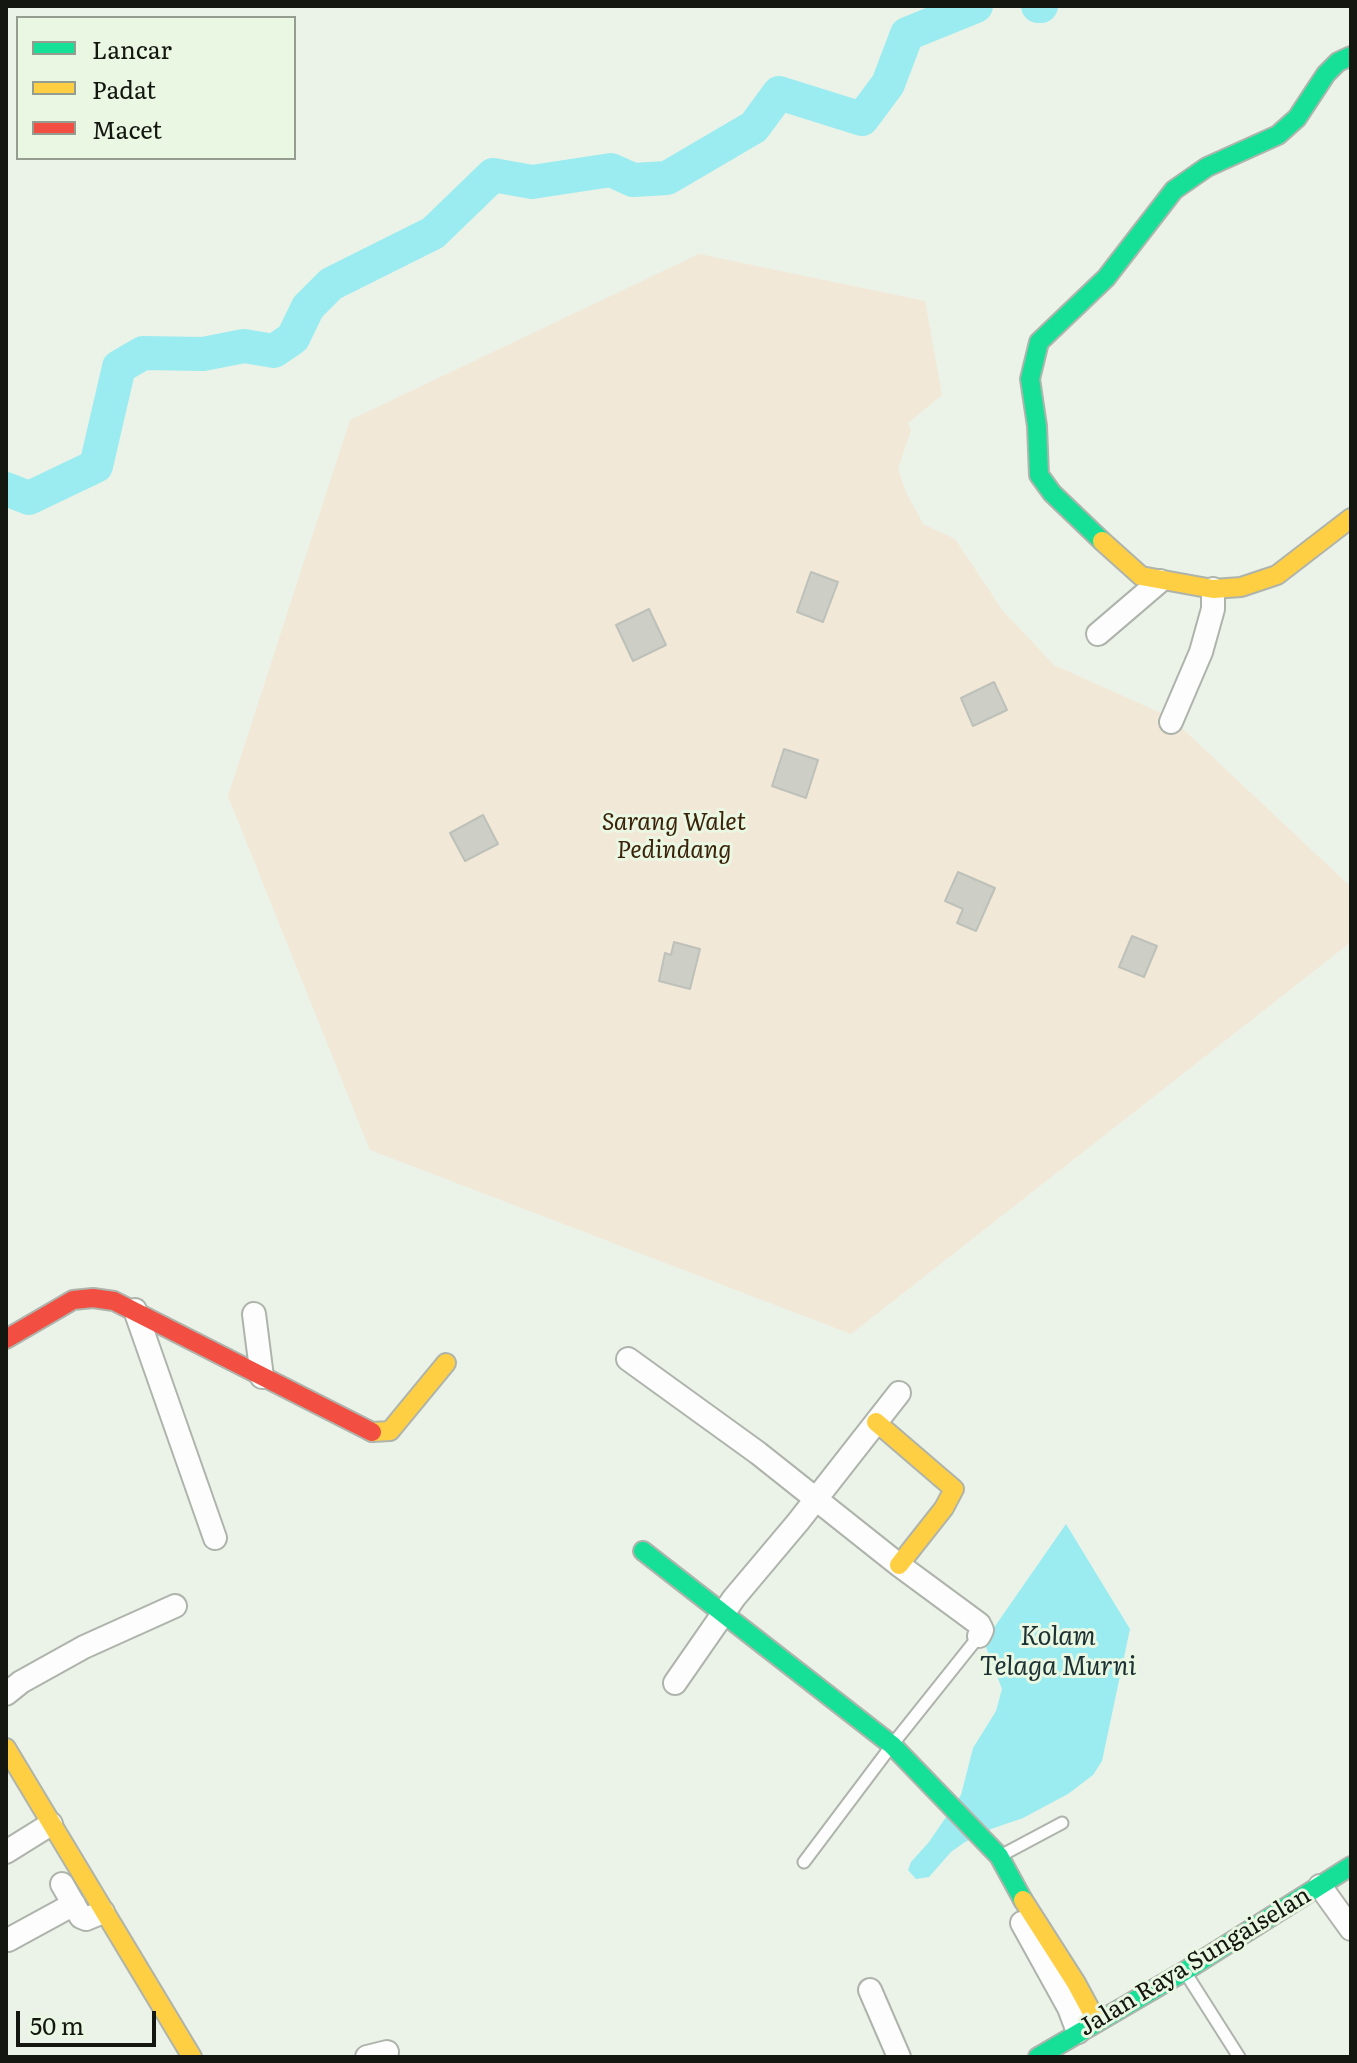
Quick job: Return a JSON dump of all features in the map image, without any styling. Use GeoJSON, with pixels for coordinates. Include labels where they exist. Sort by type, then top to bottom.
{"type":"FeatureCollection","features":[{"type":"Feature","properties":{"kind":"street"},"geometry":{"type":"LineString","coordinates":[[1351,56],[1338,62],[1326,74],[1297,118],[1278,135],[1207,167],[1183,182],[1157,209],[1142,234],[1106,278],[1039,342],[1030,379],[1037,426],[1039,475],[1052,493],[1141,576],[1213,589],[1241,587],[1277,575],[1351,518]]}},
{"type":"Feature","properties":{"kind":"street"},"geometry":{"type":"LineString","coordinates":[[1098,634],[1160,581]]}},
{"type":"Feature","properties":{"kind":"street"},"geometry":{"type":"LineString","coordinates":[[1171,722],[1201,652],[1213,609],[1213,589]]}},
{"type":"Feature","properties":{"kind":"street"},"geometry":{"type":"LineString","coordinates":[[6,1339],[73,1300],[93,1298],[114,1301],[375,1434],[390,1431],[446,1363]]}},
{"type":"Feature","properties":{"kind":"street"},"geometry":{"type":"LineString","coordinates":[[135,1310],[215,1538]]}},
{"type":"Feature","properties":{"kind":"street"},"geometry":{"type":"LineString","coordinates":[[254,1314],[262,1377]]}},
{"type":"Feature","properties":{"kind":"street"},"geometry":{"type":"LineString","coordinates":[[628,1359],[817,1497],[899,1565],[979,1624],[982,1630],[979,1636]]}},
{"type":"Feature","properties":{"kind":"street"},"geometry":{"type":"LineString","coordinates":[[675,1683],[722,1614],[899,1393]]}},
{"type":"Feature","properties":{"kind":"street"},"geometry":{"type":"LineString","coordinates":[[876,1422],[954,1489],[944,1508],[899,1565]]}},
{"type":"Feature","properties":{"kind":"street"},"geometry":{"type":"LineString","coordinates":[[643,1551],[892,1745],[938,1792],[989,1851],[1069,2008],[1088,2027]]}},
{"type":"Feature","properties":{"kind":"street"},"geometry":{"type":"LineString","coordinates":[[6,1694],[21,1682],[84,1647],[175,1606]]}},
{"type":"Feature","properties":{"kind":"street"},"geometry":{"type":"LineString","coordinates":[[6,1748],[103,1912],[154,1991],[184,2054]]}},
{"type":"Feature","properties":{"kind":"street"},"geometry":{"type":"LineString","coordinates":[[6,1852],[51,1824]]}},
{"type":"Feature","properties":{"kind":"street","name":"Jalan Raya Sungaiselan"},"geometry":{"type":"LineString","coordinates":[[1038,2057],[1185,1971],[1351,1866]]}},
{"type":"Feature","properties":{"kind":"street"},"geometry":{"type":"LineString","coordinates":[[1320,1886],[1351,1929]]}},
{"type":"Feature","properties":{"kind":"street"},"geometry":{"type":"LineString","coordinates":[[8,1940],[68,1894],[84,1919],[103,1912]]}},
{"type":"Feature","properties":{"kind":"street"},"geometry":{"type":"LineString","coordinates":[[870,1990],[899,2057]]}},
{"type":"Feature","properties":{"kind":"lane"},"geometry":{"type":"LineString","coordinates":[[804,1862],[979,1636]]}},
{"type":"Feature","properties":{"kind":"lane"},"geometry":{"type":"LineString","coordinates":[[989,1851],[1062,1823]]}},
{"type":"Feature","properties":{"kind":"lane"},"geometry":{"type":"LineString","coordinates":[[1185,1971],[1239,2057]]}},
{"type":"Feature","properties":{"kind":"green space","name":"Sarang Walet Pedindang"},"geometry":{"type":"Polygon","coordinates":[[[699,254],[925,301],[942,395],[908,423],[911,430],[898,469],[923,524],[955,539],[1003,611],[1054,665],[1170,717],[1351,887],[1351,942],[851,1334],[370,1150],[228,796],[350,420],[699,254]]]}},
{"type":"Feature","properties":{"kind":"water","name":"Kolam Telaga Murni"},"geometry":{"type":"Polygon","coordinates":[[[1066,1524],[1130,1629],[1102,1761],[1093,1775],[1068,1794],[1023,1818],[965,1842],[951,1852],[929,1877],[916,1879],[908,1870],[911,1862],[929,1842],[961,1795],[973,1748],[996,1711],[1002,1689],[984,1642],[1066,1524]]]}},
{"type":"Feature","properties":{"kind":"building"},"geometry":{"type":"Polygon","coordinates":[[[811,572],[838,582],[823,622],[797,612],[811,572]]]}},
{"type":"Feature","properties":{"kind":"building"},"geometry":{"type":"Polygon","coordinates":[[[649,609],[666,645],[633,661],[616,625],[649,609]]]}},
{"type":"Feature","properties":{"kind":"building"},"geometry":{"type":"Polygon","coordinates":[[[994,682],[1007,710],[973,726],[961,698],[994,682]]]}},
{"type":"Feature","properties":{"kind":"building"},"geometry":{"type":"Polygon","coordinates":[[[784,749],[818,760],[806,798],[772,786],[784,749]]]}},
{"type":"Feature","properties":{"kind":"building"},"geometry":{"type":"Polygon","coordinates":[[[483,815],[498,844],[465,861],[450,833],[483,815]]]}},
{"type":"Feature","properties":{"kind":"building"},"geometry":{"type":"Polygon","coordinates":[[[958,872],[995,888],[976,931],[957,923],[963,909],[945,901],[958,872]]]}},
{"type":"Feature","properties":{"kind":"building"},"geometry":{"type":"Polygon","coordinates":[[[1132,936],[1157,946],[1144,977],[1119,967],[1132,936]]]}},
{"type":"Feature","properties":{"kind":"building"},"geometry":{"type":"Polygon","coordinates":[[[674,942],[700,949],[690,989],[659,981],[665,953],[671,955],[674,942]]]}},
{"type":"Feature","properties":{"kind":"waterway"},"geometry":{"type":"LineString","coordinates":[[6,489],[29,498],[96,466],[119,367],[143,353],[203,354],[244,346],[274,351],[293,338],[308,307],[331,284],[433,233],[493,175],[532,182],[611,170],[633,180],[667,178],[754,127],[779,93],[862,119],[888,84],[907,34],[976,6]]}},
{"type":"Feature","properties":{"kind":"traffic: fast"},"geometry":{"type":"LineString","coordinates":[[1102,541],[1052,493],[1039,475],[1037,426],[1030,379],[1039,342],[1106,278],[1174,190],[1207,167],[1278,135],[1297,118],[1326,74],[1338,62],[1351,56]]}},
{"type":"Feature","properties":{"kind":"traffic: fast"},"geometry":{"type":"LineString","coordinates":[[643,1551],[892,1745],[999,1856],[1023,1900]]}},
{"type":"Feature","properties":{"kind":"traffic: fast"},"geometry":{"type":"LineString","coordinates":[[1038,2057],[1185,1971],[1351,1866]]}},
{"type":"Feature","properties":{"kind":"traffic: slow"},"geometry":{"type":"LineString","coordinates":[[1102,541],[1141,576],[1213,589],[1241,587],[1277,575],[1351,518]]}},
{"type":"Feature","properties":{"kind":"traffic: slow"},"geometry":{"type":"LineString","coordinates":[[372,1432],[390,1431],[446,1363]]}},
{"type":"Feature","properties":{"kind":"traffic: slow"},"geometry":{"type":"LineString","coordinates":[[876,1422],[954,1489],[944,1508],[899,1565]]}},
{"type":"Feature","properties":{"kind":"traffic: slow"},"geometry":{"type":"LineString","coordinates":[[6,1748],[192,2057]]}},
{"type":"Feature","properties":{"kind":"traffic: slow"},"geometry":{"type":"LineString","coordinates":[[1023,1900],[1097,2022]]}},
{"type":"Feature","properties":{"kind":"traffic: jam"},"geometry":{"type":"LineString","coordinates":[[6,1339],[73,1300],[93,1298],[114,1301],[372,1432]]}}]}
